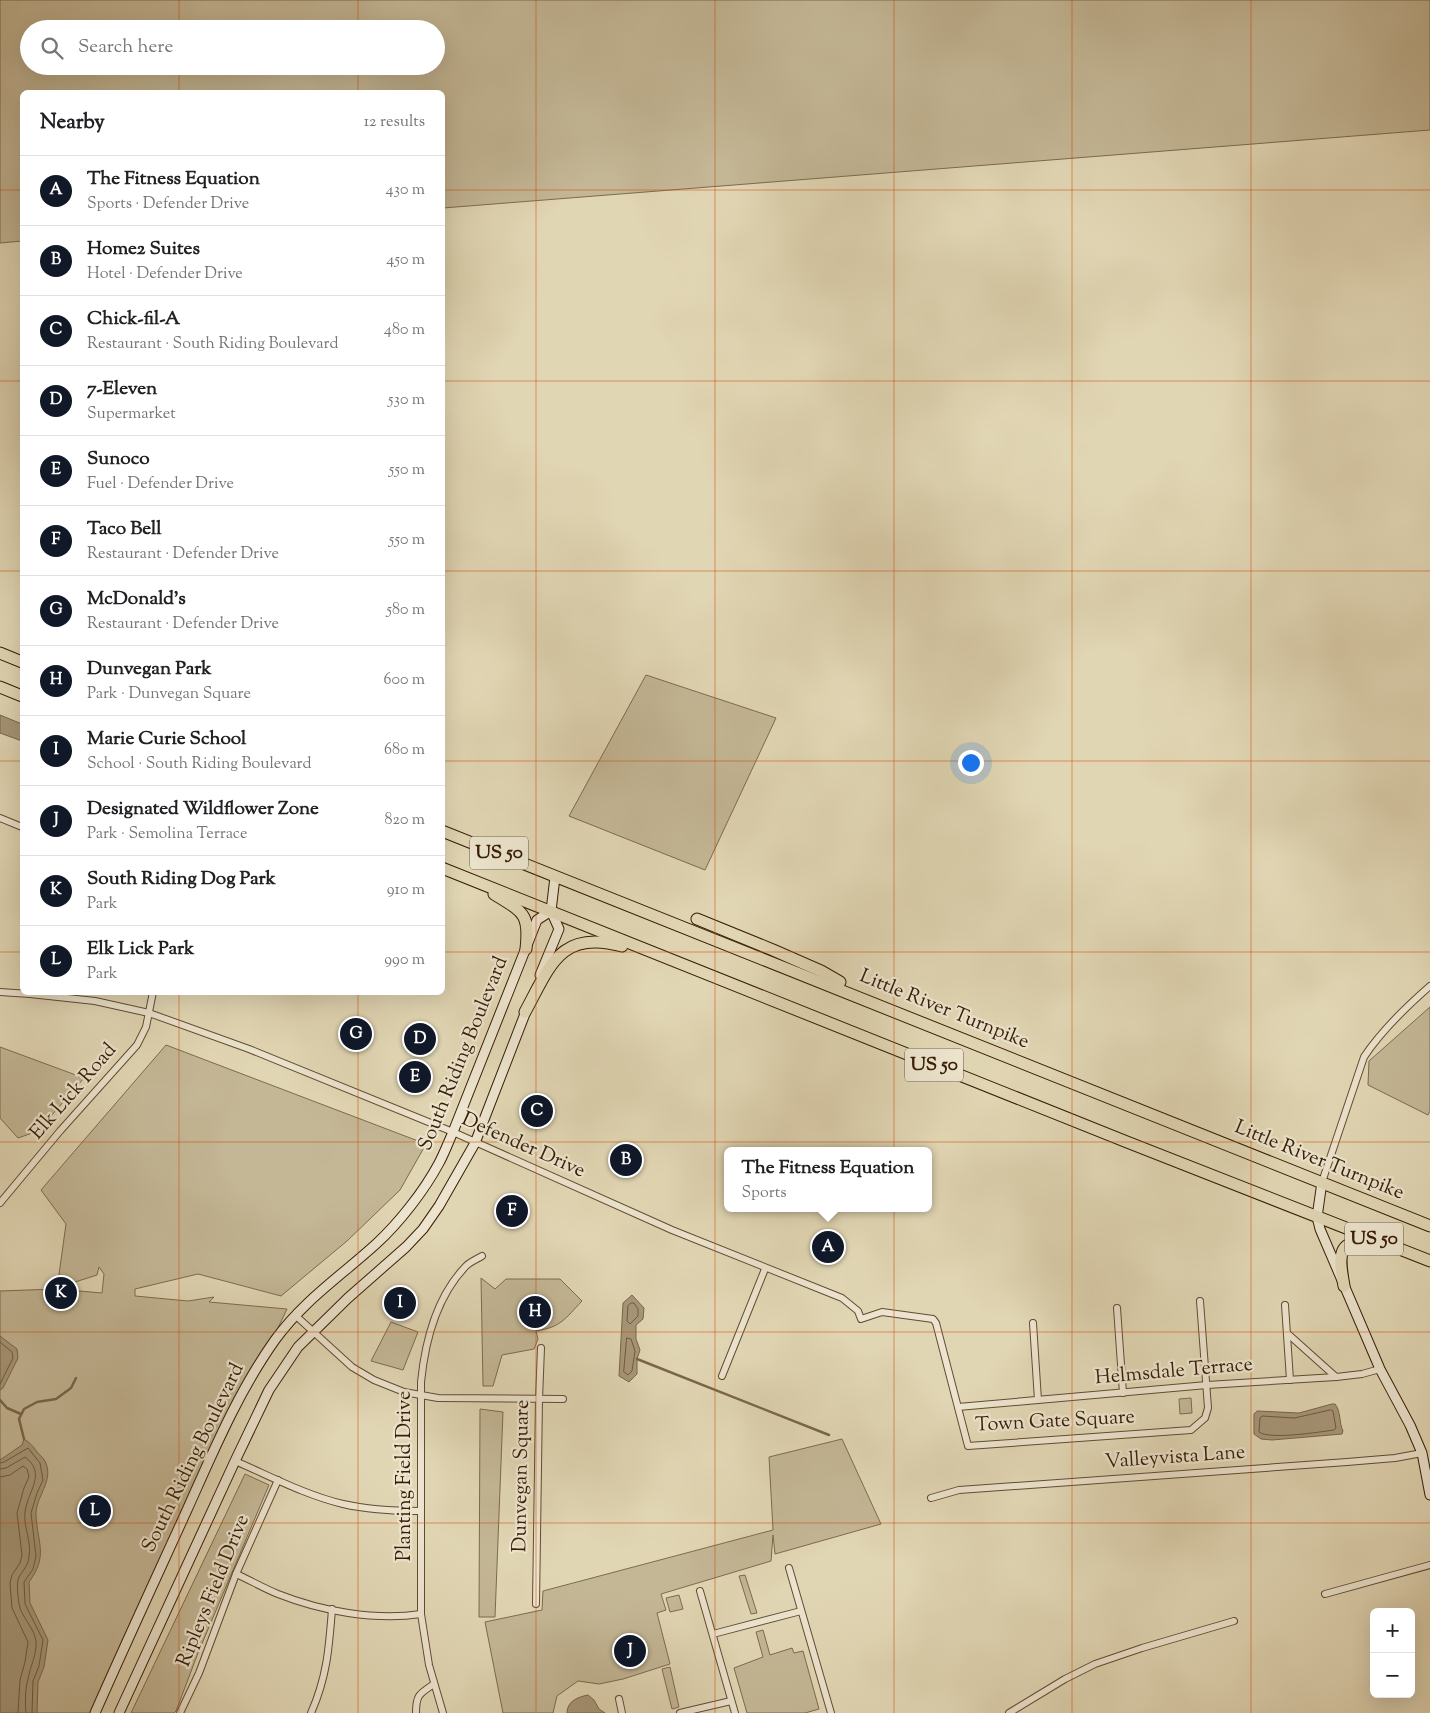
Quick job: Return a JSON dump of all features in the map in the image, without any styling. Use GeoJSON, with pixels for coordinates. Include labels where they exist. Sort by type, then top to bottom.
{"type":"FeatureCollection","features":[{"type":"Feature","properties":{"kind":"highway"},"geometry":{"type":"LineString","coordinates":[[0,653],[20,661]]}},
{"type":"Feature","properties":{"kind":"highway"},"geometry":{"type":"LineString","coordinates":[[0,687],[20,695]]}},
{"type":"Feature","properties":{"kind":"highway","name":"Little River Turnpike"},"geometry":{"type":"LineString","coordinates":[[445,832],[555,877],[752,952],[1430,1226]]}},
{"type":"Feature","properties":{"kind":"highway","name":"US 50"},"geometry":{"type":"LineString","coordinates":[[445,869],[1430,1261]]}},
{"type":"Feature","properties":{"kind":"highway"},"geometry":{"type":"LineString","coordinates":[[467,878],[522,913],[527,925],[526,949]]}},
{"type":"Feature","properties":{"kind":"highway"},"geometry":{"type":"LineString","coordinates":[[697,919],[821,971],[838,980],[862,997]]}},
{"type":"Feature","properties":{"kind":"highway"},"geometry":{"type":"LineString","coordinates":[[526,1012],[554,961],[565,950],[579,943],[587,941],[605,942],[676,961]]}},
{"type":"Feature","properties":{"kind":"highway"},"geometry":{"type":"LineString","coordinates":[[1344,1286],[1340,1259],[1344,1246],[1352,1242],[1363,1241],[1399,1249]]}},
{"type":"Feature","properties":{"kind":"street"},"geometry":{"type":"LineString","coordinates":[[0,818],[20,826]]}},
{"type":"Feature","properties":{"kind":"street","name":"South Riding Boulevard"},"geometry":{"type":"LineString","coordinates":[[120,1713],[269,1390],[298,1347],[348,1298],[406,1247],[423,1228],[460,1172],[475,1143],[559,929],[551,911],[555,877]]}},
{"type":"Feature","properties":{"kind":"street","name":"South Riding Boulevard"},"geometry":{"type":"LineString","coordinates":[[95,1713],[229,1418],[252,1375],[295,1315],[377,1243],[395,1224],[430,1177],[439,1163],[453,1132],[537,920],[551,911]]}},
{"type":"Feature","properties":{"kind":"street"},"geometry":{"type":"LineString","coordinates":[[1430,986],[1398,1017],[1370,1048],[1364,1058],[1322,1182],[1317,1217],[1320,1229],[1380,1369],[1410,1425],[1422,1454],[1430,1495]]}},
{"type":"Feature","properties":{"kind":"street","name":"Defender Drive"},"geometry":{"type":"LineString","coordinates":[[0,992],[20,993]]}},
{"type":"Feature","properties":{"kind":"street","name":"Defender Drive"},"geometry":{"type":"LineString","coordinates":[[41,995],[95,1002],[149,1013],[306,1071],[453,1132],[670,1229],[842,1298],[858,1311],[861,1319],[882,1312],[933,1319]]}},
{"type":"Feature","properties":{"kind":"street","name":"Elk Lick Road"},"geometry":{"type":"LineString","coordinates":[[0,1203],[60,1131],[137,1045],[146,1027],[152,995]]}},
{"type":"Feature","properties":{"kind":"street","name":"Planting Field Drive"},"geometry":{"type":"LineString","coordinates":[[443,1713],[426,1647],[422,1614],[420,1511],[423,1363],[427,1344],[448,1291],[467,1265],[482,1256]]}},
{"type":"Feature","properties":{"kind":"street"},"geometry":{"type":"LineString","coordinates":[[722,1376],[766,1269]]}},
{"type":"Feature","properties":{"kind":"street"},"geometry":{"type":"LineString","coordinates":[[1200,1301],[1207,1385]]}},
{"type":"Feature","properties":{"kind":"street"},"geometry":{"type":"LineString","coordinates":[[1286,1304],[1290,1380]]}},
{"type":"Feature","properties":{"kind":"street"},"geometry":{"type":"LineString","coordinates":[[1116,1308],[1123,1393]]}},
{"type":"Feature","properties":{"kind":"street"},"geometry":{"type":"LineString","coordinates":[[295,1315],[343,1361],[363,1374],[392,1388],[421,1396],[438,1398],[563,1399]]}},
{"type":"Feature","properties":{"kind":"street","name":"Town Gate Square"},"geometry":{"type":"LineString","coordinates":[[933,1319],[936,1323],[968,1446],[1191,1430],[1205,1418],[1208,1408],[1207,1385]]}},
{"type":"Feature","properties":{"kind":"street"},"geometry":{"type":"LineString","coordinates":[[1033,1323],[1038,1400]]}},
{"type":"Feature","properties":{"kind":"street"},"geometry":{"type":"LineString","coordinates":[[1288,1334],[1336,1376]]}},
{"type":"Feature","properties":{"kind":"street","name":"Dunvegan Square"},"geometry":{"type":"LineString","coordinates":[[536,1604],[541,1348]]}},
{"type":"Feature","properties":{"kind":"street","name":"Helmsdale Terrace"},"geometry":{"type":"LineString","coordinates":[[958,1407],[1207,1385],[1362,1374],[1380,1369]]}},
{"type":"Feature","properties":{"kind":"street","name":"Valleyvista Lane"},"geometry":{"type":"LineString","coordinates":[[931,1498],[959,1490],[1346,1462],[1422,1454]]}},
{"type":"Feature","properties":{"kind":"street"},"geometry":{"type":"LineString","coordinates":[[235,1461],[306,1492],[342,1504],[380,1510],[420,1511]]}},
{"type":"Feature","properties":{"kind":"street","name":"Ripleys Field Drive"},"geometry":{"type":"LineString","coordinates":[[180,1713],[199,1673],[236,1574],[278,1480]]}},
{"type":"Feature","properties":{"kind":"street"},"geometry":{"type":"LineString","coordinates":[[1325,1594],[1430,1564]]}},
{"type":"Feature","properties":{"kind":"street"},"geometry":{"type":"LineString","coordinates":[[789,1568],[831,1713]]}},
{"type":"Feature","properties":{"kind":"street"},"geometry":{"type":"LineString","coordinates":[[236,1574],[301,1602],[332,1609],[382,1616],[422,1614]]}},
{"type":"Feature","properties":{"kind":"street"},"geometry":{"type":"LineString","coordinates":[[700,1591],[735,1713]]}},
{"type":"Feature","properties":{"kind":"street"},"geometry":{"type":"LineString","coordinates":[[311,1713],[329,1656],[332,1609]]}},
{"type":"Feature","properties":{"kind":"street"},"geometry":{"type":"LineString","coordinates":[[713,1634],[801,1611]]}},
{"type":"Feature","properties":{"kind":"street"},"geometry":{"type":"LineString","coordinates":[[1009,1713],[1094,1664],[1234,1621]]}},
{"type":"Feature","properties":{"kind":"street"},"geometry":{"type":"LineString","coordinates":[[416,1713],[418,1695],[434,1684]]}},
{"type":"Feature","properties":{"kind":"street"},"geometry":{"type":"LineString","coordinates":[[619,1699],[622,1713]]}},
{"type":"Feature","properties":{"kind":"street"},"geometry":{"type":"LineString","coordinates":[[680,1713],[731,1701]]}},
{"type":"Feature","properties":{"kind":"shaded area"},"geometry":{"type":"Polygon","coordinates":[[[0,0],[1430,0],[1430,130],[445,208],[445,90],[20,90],[20,241],[0,243],[0,0]]]}},
{"type":"Feature","properties":{"kind":"shaded area"},"geometry":{"type":"Polygon","coordinates":[[[646,675],[776,718],[705,870],[569,816],[646,675]]]}},
{"type":"Feature","properties":{"kind":"shaded area"},"geometry":{"type":"Polygon","coordinates":[[[1430,1007],[1430,1111],[1428,1115],[1368,1085],[1369,1061],[1430,1007]]]}},
{"type":"Feature","properties":{"kind":"shaded area"},"geometry":{"type":"Polygon","coordinates":[[[166,1045],[426,1144],[400,1190],[347,1241],[281,1296],[198,1274],[135,1289],[135,1296],[188,1301],[214,1297],[209,1302],[287,1309],[93,1713],[0,1713],[0,1291],[57,1289],[66,1224],[41,1190],[166,1045]],[[99,1267],[97,1275],[69,1284],[67,1290],[102,1293],[104,1274],[99,1267]]]}},
{"type":"Feature","properties":{"kind":"shaded area"},"geometry":{"type":"Polygon","coordinates":[[[0,1047],[84,1078],[38,1131],[18,1138],[0,1118],[0,1047]]]}},
{"type":"Feature","properties":{"kind":"shaded area"},"geometry":{"type":"Polygon","coordinates":[[[481,1278],[495,1289],[506,1279],[560,1279],[582,1301],[567,1317],[557,1324],[536,1331],[538,1339],[534,1349],[502,1355],[493,1386],[483,1386],[481,1278]]]}},
{"type":"Feature","properties":{"kind":"shaded area"},"geometry":{"type":"Polygon","coordinates":[[[391,1322],[418,1332],[403,1370],[371,1361],[391,1322]]]}},
{"type":"Feature","properties":{"kind":"shaded area"},"geometry":{"type":"Polygon","coordinates":[[[1191,1398],[1192,1413],[1180,1414],[1179,1399],[1191,1398]]]}},
{"type":"Feature","properties":{"kind":"shaded area"},"geometry":{"type":"Polygon","coordinates":[[[480,1409],[503,1412],[495,1617],[479,1617],[480,1409]]]}},
{"type":"Feature","properties":{"kind":"shaded area"},"geometry":{"type":"Polygon","coordinates":[[[842,1439],[881,1524],[775,1554],[773,1535],[771,1561],[661,1594],[666,1610],[657,1613],[670,1664],[623,1679],[599,1684],[578,1681],[557,1696],[553,1713],[503,1713],[485,1622],[542,1610],[543,1591],[773,1530],[769,1457],[842,1439]]]}},
{"type":"Feature","properties":{"kind":"shaded area"},"geometry":{"type":"Polygon","coordinates":[[[245,1474],[269,1485],[198,1653],[176,1711],[174,1713],[131,1713],[245,1474]]]}},
{"type":"Feature","properties":{"kind":"shaded area"},"geometry":{"type":"Polygon","coordinates":[[[745,1575],[757,1613],[751,1614],[739,1576],[745,1575]]]}},
{"type":"Feature","properties":{"kind":"shaded area"},"geometry":{"type":"Polygon","coordinates":[[[679,1595],[683,1609],[670,1612],[666,1598],[679,1595]]]}},
{"type":"Feature","properties":{"kind":"shaded area"},"geometry":{"type":"Polygon","coordinates":[[[763,1630],[770,1655],[792,1648],[794,1653],[803,1651],[819,1709],[805,1713],[747,1713],[734,1668],[763,1657],[756,1632],[763,1630]]]}},
{"type":"Feature","properties":{"kind":"shaded area"},"geometry":{"type":"Polygon","coordinates":[[[670,1667],[679,1707],[672,1709],[662,1669],[670,1667]]]}},
{"type":"Feature","properties":{"kind":"water"},"geometry":{"type":"Polygon","coordinates":[[[0,715],[20,723],[20,740],[0,733],[0,715]]]}},
{"type":"Feature","properties":{"kind":"water"},"geometry":{"type":"Polygon","coordinates":[[[632,1295],[644,1308],[643,1319],[636,1325],[636,1339],[640,1350],[637,1359],[637,1374],[629,1382],[619,1376],[623,1303],[632,1295]]]}},
{"type":"Feature","properties":{"kind":"water"},"geometry":{"type":"Polygon","coordinates":[[[0,1336],[17,1349],[18,1358],[3,1388],[0,1390],[0,1336]]]}},
{"type":"Feature","properties":{"kind":"water"},"geometry":{"type":"Polygon","coordinates":[[[1335,1404],[1338,1410],[1342,1434],[1272,1440],[1261,1439],[1254,1434],[1254,1414],[1257,1411],[1299,1413],[1335,1404]]]}},
{"type":"Feature","properties":{"kind":"water"},"geometry":{"type":"Polygon","coordinates":[[[24,1439],[45,1461],[48,1475],[38,1502],[36,1516],[40,1557],[35,1573],[29,1582],[30,1603],[48,1640],[44,1667],[38,1682],[37,1713],[0,1713],[0,1460],[22,1445],[24,1439]]]}},
{"type":"Feature","properties":{"kind":"water"},"geometry":{"type":"Polygon","coordinates":[[[588,1695],[594,1700],[599,1709],[605,1713],[567,1713],[571,1703],[577,1698],[588,1695]]]}},
{"type":"Feature","properties":{"kind":"waterway"},"geometry":{"type":"LineString","coordinates":[[637,1359],[829,1435]]}},
{"type":"Feature","properties":{"kind":"waterway"},"geometry":{"type":"LineString","coordinates":[[24,1439],[19,1419],[24,1409],[37,1402],[56,1399],[71,1388],[76,1378]]}},
{"type":"Feature","properties":{"kind":"waterway"},"geometry":{"type":"LineString","coordinates":[[0,1400],[7,1408],[21,1414]]}},
{"type":"Feature","properties":{"kind":"place","name":"McDonald's"},"geometry":{"type":"Point","coordinates":[356,1034]}},
{"type":"Feature","properties":{"kind":"place","name":"7-Eleven"},"geometry":{"type":"Point","coordinates":[420,1039]}},
{"type":"Feature","properties":{"kind":"place","name":"Sunoco"},"geometry":{"type":"Point","coordinates":[415,1077]}},
{"type":"Feature","properties":{"kind":"place","name":"Chick-fil-A"},"geometry":{"type":"Point","coordinates":[537,1111]}},
{"type":"Feature","properties":{"kind":"place","name":"Home2 Suites"},"geometry":{"type":"Point","coordinates":[626,1160]}},
{"type":"Feature","properties":{"kind":"place","name":"Taco Bell"},"geometry":{"type":"Point","coordinates":[512,1211]}},
{"type":"Feature","properties":{"kind":"place","name":"The Fitness Equation"},"geometry":{"type":"Point","coordinates":[828,1247]}},
{"type":"Feature","properties":{"kind":"place","name":"South Riding Dog Park"},"geometry":{"type":"Point","coordinates":[61,1293]}},
{"type":"Feature","properties":{"kind":"place","name":"Marie Curie School"},"geometry":{"type":"Point","coordinates":[400,1303]}},
{"type":"Feature","properties":{"kind":"place","name":"Dunvegan Park"},"geometry":{"type":"Point","coordinates":[535,1312]}},
{"type":"Feature","properties":{"kind":"place","name":"Elk Lick Park"},"geometry":{"type":"Point","coordinates":[95,1511]}},
{"type":"Feature","properties":{"kind":"place","name":"Designated Wildflower Zone"},"geometry":{"type":"Point","coordinates":[630,1651]}}]}
